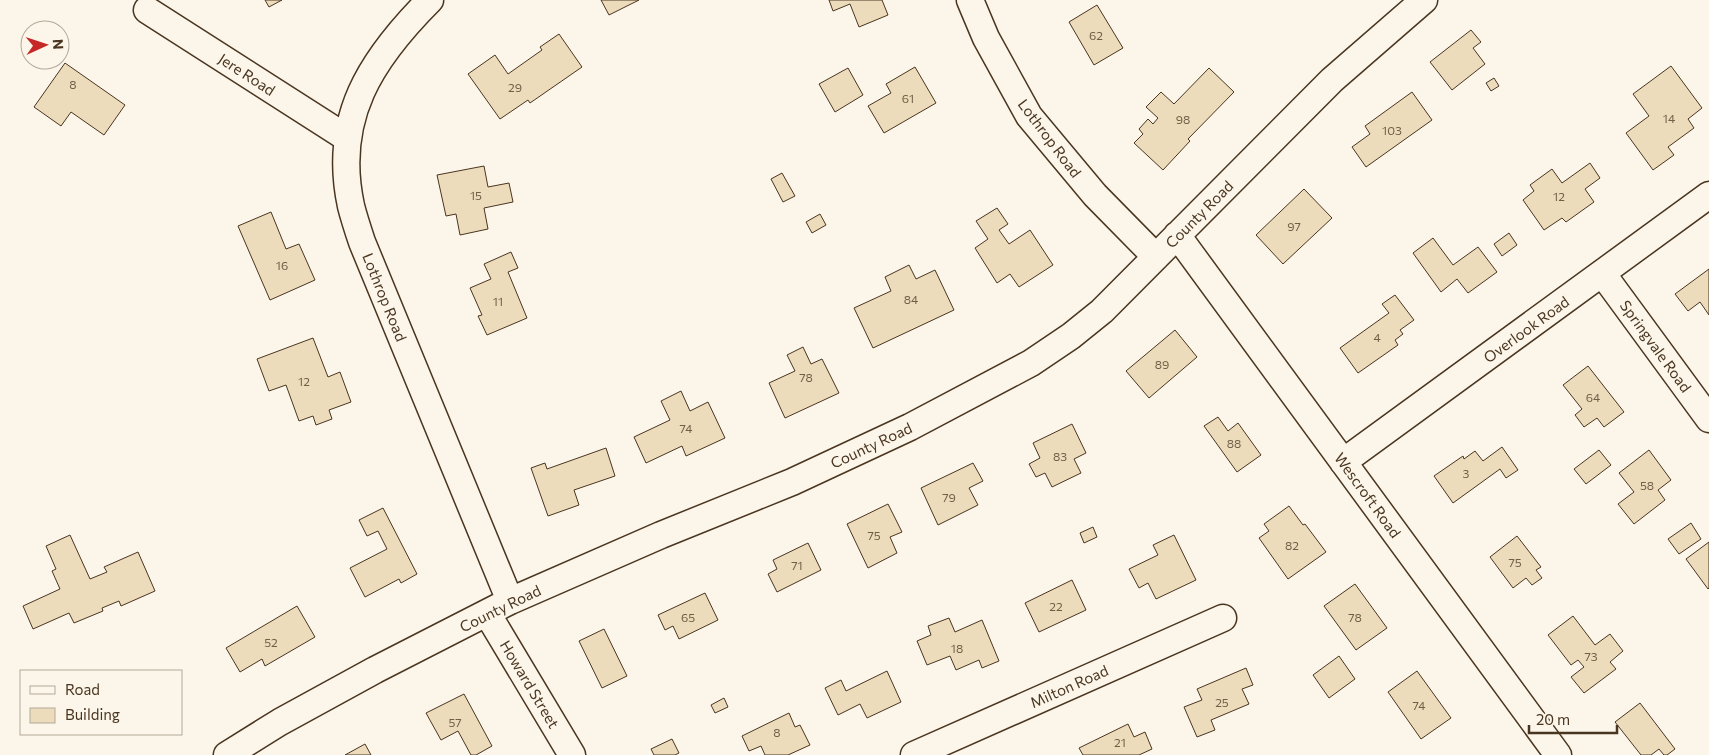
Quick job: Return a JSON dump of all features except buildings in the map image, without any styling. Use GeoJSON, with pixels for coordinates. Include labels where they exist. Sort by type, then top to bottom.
{"type":"FeatureCollection","features":[{"type":"Feature","properties":{"kind":"street","name":"Lothrop Road"},"geometry":{"type":"LineString","coordinates":[[430,0],[384,51],[366,79],[355,106],[347,138],[347,172],[351,206],[362,242],[510,601]]}},
{"type":"Feature","properties":{"kind":"street","name":"Lothrop Road"},"geometry":{"type":"LineString","coordinates":[[970,0],[986,38],[1029,116],[1095,195],[1156,258]]}},
{"type":"Feature","properties":{"kind":"street","name":"County Road"},"geometry":{"type":"LineString","coordinates":[[227,755],[326,697],[487,612],[661,535],[792,482],[910,427],[1031,363],[1071,336],[1102,311],[1332,80],[1424,0]]}},
{"type":"Feature","properties":{"kind":"street","name":"Jere Road"},"geometry":{"type":"LineString","coordinates":[[147,10],[347,138]]}},
{"type":"Feature","properties":{"kind":"street","name":"Overlook Road"},"geometry":{"type":"LineString","coordinates":[[1343,462],[1709,195]]}},
{"type":"Feature","properties":{"kind":"street","name":"Wescroft Road"},"geometry":{"type":"LineString","coordinates":[[1177,235],[1558,755]]}},
{"type":"Feature","properties":{"kind":"street","name":"Springvale Road"},"geometry":{"type":"LineString","coordinates":[[1602,273],[1709,419]]}},
{"type":"Feature","properties":{"kind":"street","name":"Howard Street"},"geometry":{"type":"LineString","coordinates":[[487,612],[572,755]]}},
{"type":"Feature","properties":{"kind":"street","name":"Milton Road"},"geometry":{"type":"LineString","coordinates":[[914,755],[1223,618]]}}]}
